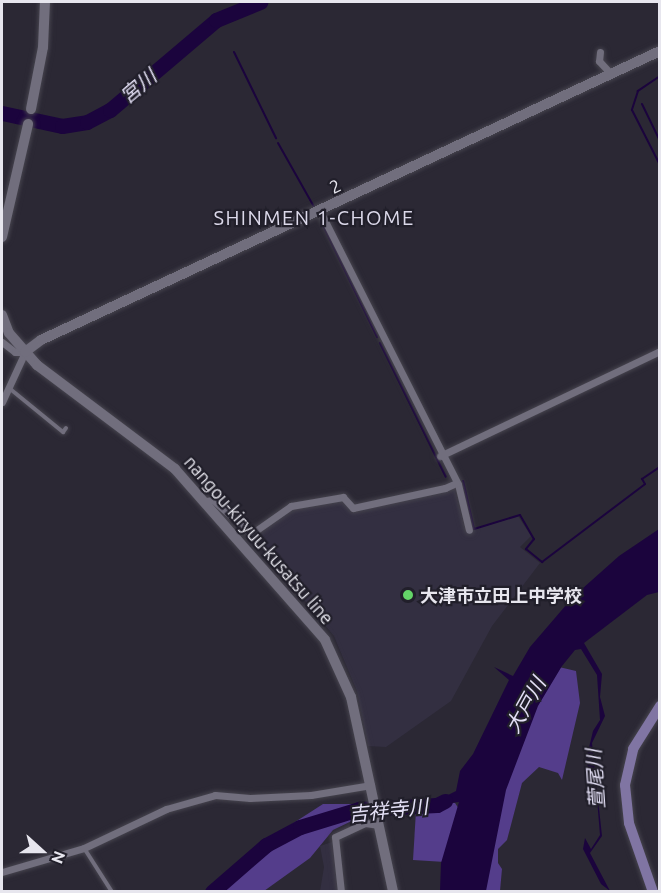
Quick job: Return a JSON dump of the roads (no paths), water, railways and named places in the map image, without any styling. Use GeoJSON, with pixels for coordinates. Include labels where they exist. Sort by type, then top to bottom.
{"type":"FeatureCollection","features":[{"type":"Feature","properties":{"kind":"main road"},"geometry":{"type":"LineString","coordinates":[[32,109],[43,47],[45,2]]}},
{"type":"Feature","properties":{"kind":"main road","name":"2"},"geometry":{"type":"LineString","coordinates":[[25,351],[40,340],[660,51]]}},
{"type":"Feature","properties":{"kind":"main road"},"geometry":{"type":"LineString","coordinates":[[2,237],[28,124]]}},
{"type":"Feature","properties":{"kind":"main road","name":"nangou-kiryuu-kusatsu line"},"geometry":{"type":"LineString","coordinates":[[2,315],[9,333],[38,365],[146,443],[206,501],[325,640],[351,697],[393,891]]}},
{"type":"Feature","properties":{"kind":"main road"},"geometry":{"type":"LineString","coordinates":[[653,891],[629,823],[625,785],[633,749],[660,706]]}},
{"type":"Feature","properties":{"kind":"street"},"geometry":{"type":"LineString","coordinates":[[600,52],[599,61],[611,74]]}},
{"type":"Feature","properties":{"kind":"street"},"geometry":{"type":"LineString","coordinates":[[320,211],[440,456],[456,483],[469,530]]}},
{"type":"Feature","properties":{"kind":"street"},"geometry":{"type":"LineString","coordinates":[[2,342],[15,352],[25,351]]}},
{"type":"Feature","properties":{"kind":"street"},"geometry":{"type":"LineString","coordinates":[[2,402],[25,351]]}},
{"type":"Feature","properties":{"kind":"street"},"geometry":{"type":"LineString","coordinates":[[440,456],[660,351]]}},
{"type":"Feature","properties":{"kind":"street"},"geometry":{"type":"LineString","coordinates":[[206,501],[213,500],[251,534],[291,506],[344,497],[353,508],[445,488],[456,483]]}},
{"type":"Feature","properties":{"kind":"street"},"geometry":{"type":"LineString","coordinates":[[2,872],[84,848],[166,809],[215,795],[250,798],[311,795],[371,785]]}},
{"type":"Feature","properties":{"kind":"street"},"geometry":{"type":"LineString","coordinates":[[341,891],[335,837],[365,823],[379,823]]}},
{"type":"Feature","properties":{"kind":"lane"},"geometry":{"type":"LineString","coordinates":[[8,387],[63,432],[66,428]]}},
{"type":"Feature","properties":{"kind":"lane"},"geometry":{"type":"LineString","coordinates":[[84,848],[112,891]]}},
{"type":"Feature","properties":{"kind":"water"},"geometry":{"type":"Polygon","coordinates":[[[659,529],[659,592],[647,595],[584,643],[602,674],[600,697],[605,716],[592,743],[602,836],[590,853],[610,891],[601,884],[583,849],[585,838],[591,849],[600,835],[597,799],[586,760],[593,731],[600,720],[597,675],[581,649],[575,650],[562,666],[538,706],[506,790],[486,891],[440,891],[441,863],[459,802],[426,806],[456,791],[460,771],[473,754],[509,680],[494,667],[513,676],[530,647],[573,597],[619,556],[659,529]]]}},
{"type":"Feature","properties":{"kind":"waterway","name":"宮川"},"geometry":{"type":"LineString","coordinates":[[2,113],[62,126],[87,122],[110,110],[216,20],[260,2]]}},
{"type":"Feature","properties":{"kind":"waterway"},"geometry":{"type":"LineString","coordinates":[[234,52],[276,138]]}},
{"type":"Feature","properties":{"kind":"waterway"},"geometry":{"type":"LineString","coordinates":[[660,76],[638,91],[632,110],[660,165]]}},
{"type":"Feature","properties":{"kind":"waterway"},"geometry":{"type":"LineString","coordinates":[[642,104],[660,141]]}},
{"type":"Feature","properties":{"kind":"waterway"},"geometry":{"type":"LineString","coordinates":[[278,143],[314,207]]}},
{"type":"Feature","properties":{"kind":"waterway"},"geometry":{"type":"LineString","coordinates":[[321,221],[377,337]]}},
{"type":"Feature","properties":{"kind":"waterway"},"geometry":{"type":"LineString","coordinates":[[380,343],[446,477]]}},
{"type":"Feature","properties":{"kind":"waterway"},"geometry":{"type":"LineString","coordinates":[[463,481],[474,529],[520,515],[534,539],[526,549],[542,562],[645,484],[642,479],[660,467]]}},
{"type":"Feature","properties":{"kind":"waterway","name":"吉祥寺川"},"geometry":{"type":"LineString","coordinates":[[212,892],[266,845],[300,827],[359,809],[437,805],[445,801]]}},
{"type":"Feature","properties":{"kind":"place","name":"大津市立田上中学校"},"geometry":{"type":"Point","coordinates":[408,595]}},
{"type":"Feature","properties":{"kind":"district","name":"SHINMEN 1-CHOME"},"geometry":{"type":"Point","coordinates":[314,217]}},
{"type":"Feature","properties":{"kind":"water label","name":"大戸川"},"geometry":{"type":"Point","coordinates":[525,705]}},
{"type":"Feature","properties":{"kind":"water label","name":"萱尾川"},"geometry":{"type":"Point","coordinates":[595,779]}}]}
